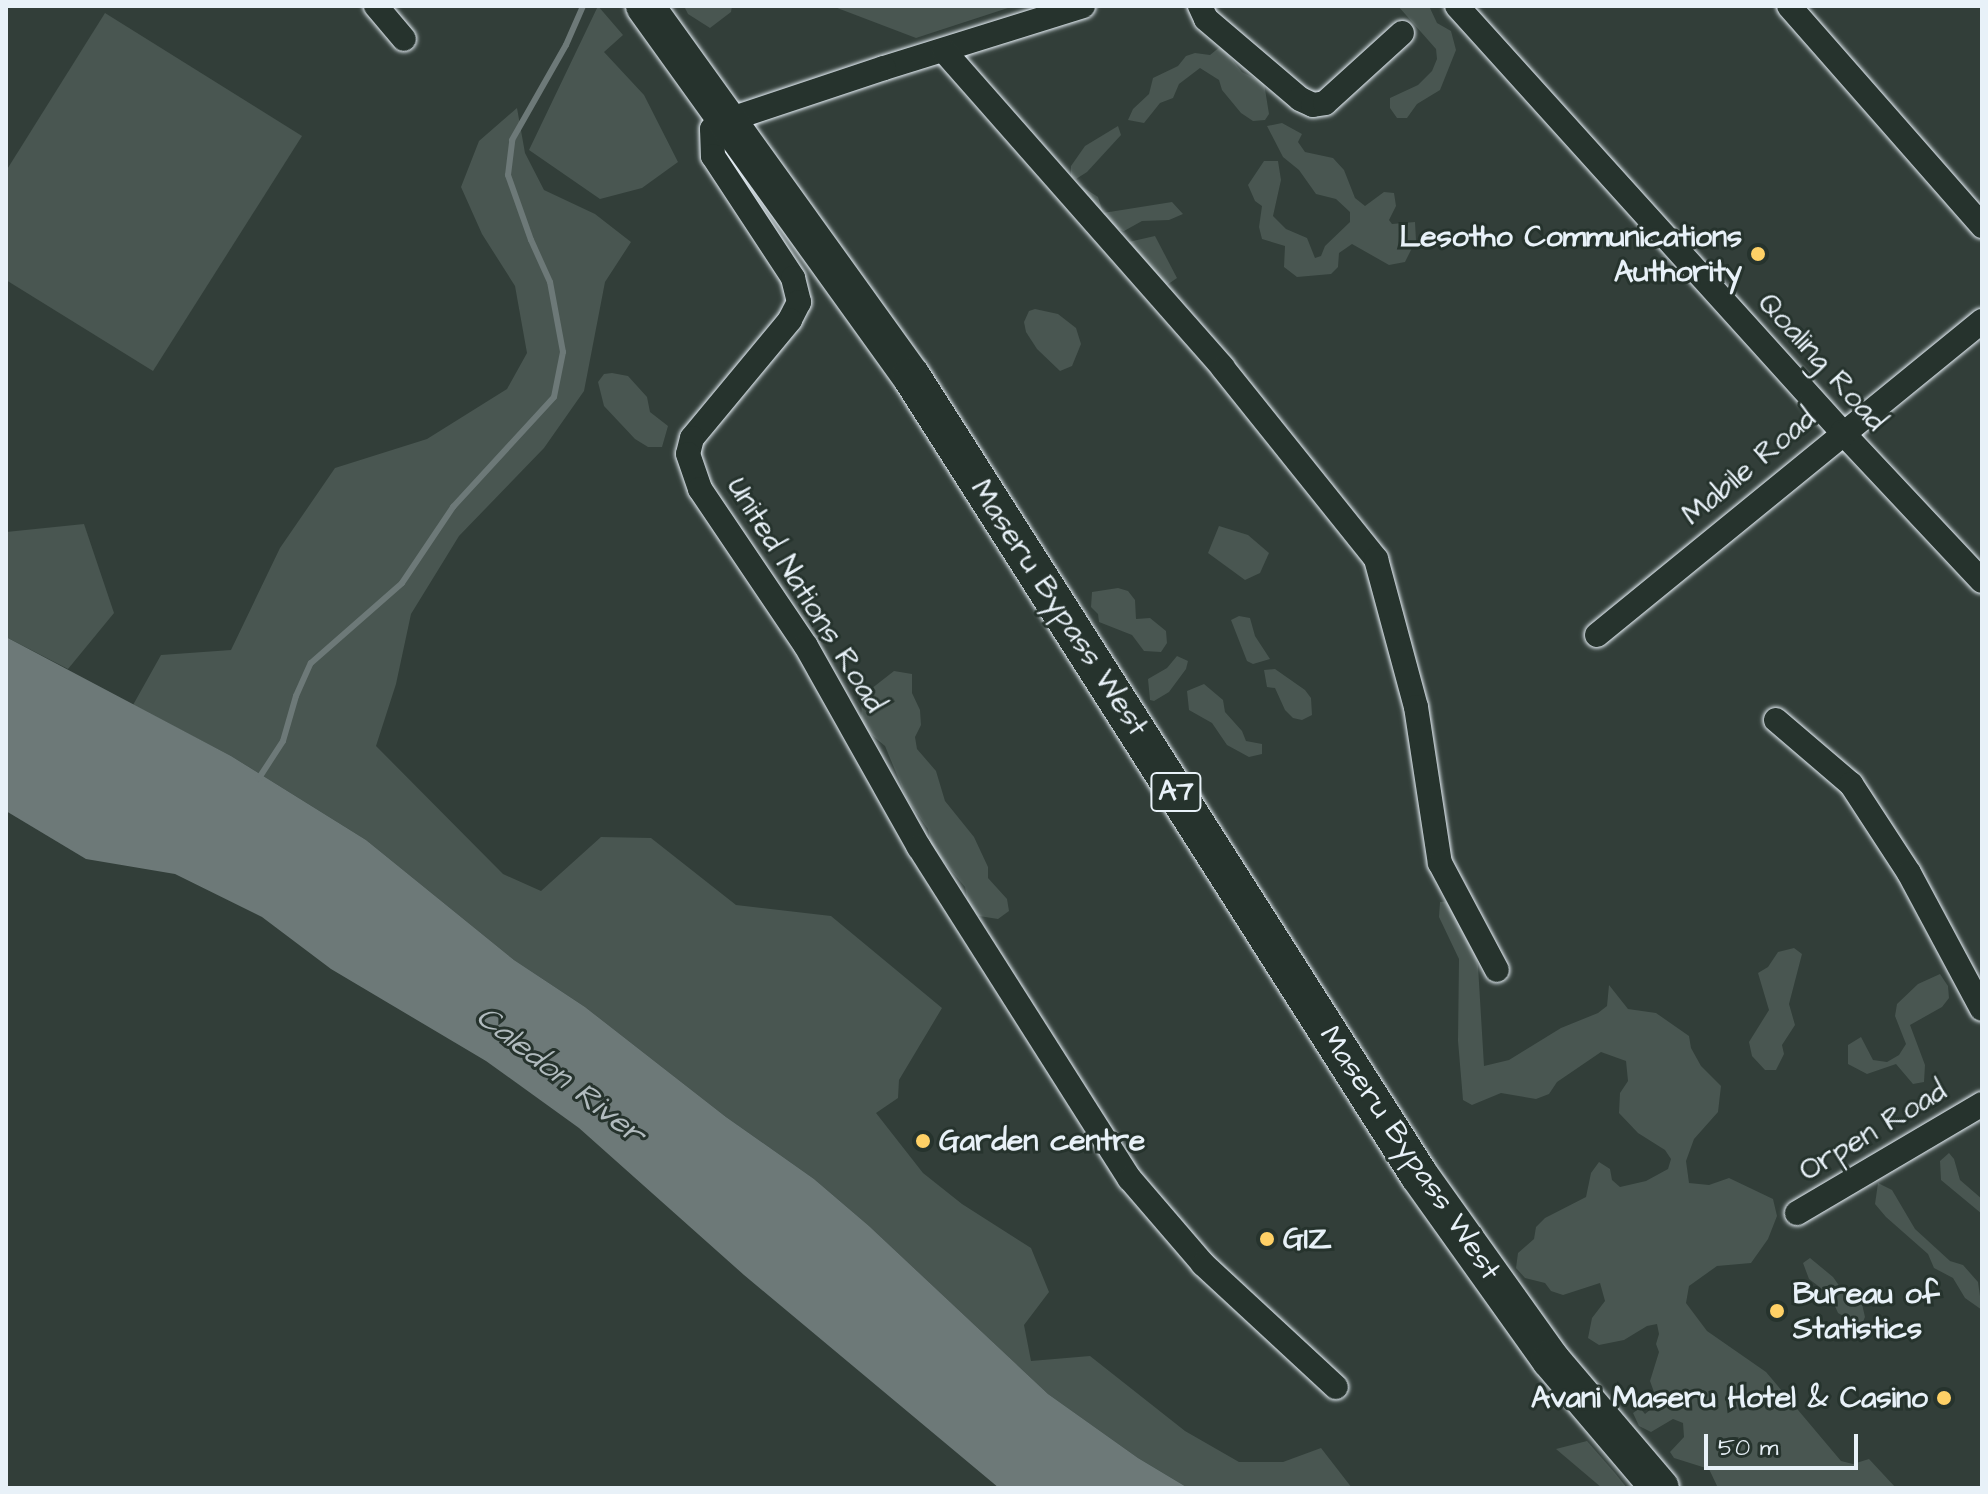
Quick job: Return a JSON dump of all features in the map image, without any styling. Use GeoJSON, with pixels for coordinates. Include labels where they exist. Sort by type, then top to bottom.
{"type":"FeatureCollection","features":[{"type":"Feature","properties":{"kind":"main road","name":"Maseru Bypass West"},"geometry":{"type":"LineString","coordinates":[[645,6],[911,376],[1419,1175],[1551,1360],[1660,1488]]}},
{"type":"Feature","properties":{"kind":"street"},"geometry":{"type":"LineString","coordinates":[[376,6],[404,39]]}},
{"type":"Feature","properties":{"kind":"street"},"geometry":{"type":"LineString","coordinates":[[725,121],[1083,6]]}},
{"type":"Feature","properties":{"kind":"street"},"geometry":{"type":"LineString","coordinates":[[1200,6],[1206,19],[1300,99],[1313,105],[1325,103],[1402,33]]}},
{"type":"Feature","properties":{"kind":"street","name":"Qoaling Road"},"geometry":{"type":"LineString","coordinates":[[1457,6],[1842,432],[1982,581]]}},
{"type":"Feature","properties":{"kind":"street"},"geometry":{"type":"LineString","coordinates":[[1789,6],[1982,226]]}},
{"type":"Feature","properties":{"kind":"street"},"geometry":{"type":"LineString","coordinates":[[944,51],[1223,368],[1376,559],[1416,707],[1440,863],[1497,970]]}},
{"type":"Feature","properties":{"kind":"street","name":"United Nations Road"},"geometry":{"type":"LineString","coordinates":[[725,121],[712,129],[713,156],[793,278],[799,302],[782,330],[692,438],[688,454],[700,489],[806,646],[919,847],[1130,1179],[1203,1264],[1336,1387]]}},
{"type":"Feature","properties":{"kind":"street","name":"Mabile Road"},"geometry":{"type":"LineString","coordinates":[[1597,635],[1842,432],[1982,321]]}},
{"type":"Feature","properties":{"kind":"street"},"geometry":{"type":"LineString","coordinates":[[1776,720],[1851,784],[1909,873],[1982,1009]]}},
{"type":"Feature","properties":{"kind":"street","name":"Orpen Road"},"geometry":{"type":"LineString","coordinates":[[1797,1213],[1982,1104]]}},
{"type":"Feature","properties":{"kind":"shaded area"},"geometry":{"type":"Polygon","coordinates":[[[598,6],[623,35],[604,52],[644,95],[678,162],[642,188],[600,199],[529,150],[598,6]]]}},
{"type":"Feature","properties":{"kind":"shaded area"},"geometry":{"type":"Polygon","coordinates":[[[684,6],[732,6],[731,12],[710,28],[688,14],[684,6]]]}},
{"type":"Feature","properties":{"kind":"shaded area"},"geometry":{"type":"Polygon","coordinates":[[[832,6],[1014,6],[916,38],[832,6]]]}},
{"type":"Feature","properties":{"kind":"shaded area"},"geometry":{"type":"Polygon","coordinates":[[[1398,6],[1429,6],[1437,23],[1451,31],[1456,50],[1440,90],[1417,104],[1407,118],[1397,118],[1390,108],[1390,98],[1418,85],[1432,71],[1437,59],[1436,49],[1398,6]]]}},
{"type":"Feature","properties":{"kind":"shaded area"},"geometry":{"type":"Polygon","coordinates":[[[105,13],[302,136],[153,371],[6,280],[6,171],[105,13]]]}},
{"type":"Feature","properties":{"kind":"shaded area"},"geometry":{"type":"Polygon","coordinates":[[[1221,46],[1242,72],[1264,83],[1269,114],[1265,120],[1253,121],[1241,113],[1222,90],[1219,80],[1200,68],[1179,84],[1173,98],[1160,103],[1144,123],[1128,120],[1133,109],[1149,94],[1153,78],[1178,66],[1186,56],[1195,53],[1210,55],[1221,46]]]}},
{"type":"Feature","properties":{"kind":"shaded area"},"geometry":{"type":"Polygon","coordinates":[[[517,108],[525,153],[544,190],[595,214],[631,242],[605,282],[584,391],[544,448],[459,536],[411,614],[396,684],[376,746],[503,874],[541,891],[601,837],[651,838],[736,905],[831,916],[942,1008],[899,1080],[898,1098],[876,1113],[923,1173],[962,1204],[1031,1248],[1049,1292],[1024,1325],[1031,1361],[1090,1356],[1185,1431],[1239,1462],[1283,1462],[1321,1448],[1352,1488],[1188,1488],[1138,1458],[1048,1394],[869,1226],[814,1179],[726,1117],[585,1007],[514,960],[366,840],[231,756],[133,705],[161,655],[231,650],[280,548],[335,468],[427,439],[507,389],[527,353],[515,286],[482,234],[461,187],[479,141],[517,108]]]}},
{"type":"Feature","properties":{"kind":"shaded area"},"geometry":{"type":"Polygon","coordinates":[[[1282,123],[1302,134],[1298,142],[1305,152],[1333,158],[1344,170],[1355,198],[1365,206],[1384,192],[1394,193],[1396,206],[1389,220],[1392,224],[1415,222],[1416,240],[1405,262],[1389,265],[1352,244],[1339,253],[1338,267],[1331,274],[1297,277],[1284,267],[1285,246],[1262,239],[1259,227],[1262,206],[1255,201],[1248,185],[1264,161],[1278,161],[1281,180],[1273,216],[1286,229],[1307,238],[1315,258],[1321,256],[1325,246],[1350,222],[1350,212],[1336,199],[1316,194],[1299,170],[1283,157],[1267,126],[1282,123]]]}},
{"type":"Feature","properties":{"kind":"shaded area"},"geometry":{"type":"Polygon","coordinates":[[[1118,126],[1121,135],[1087,172],[1076,179],[1071,176],[1071,166],[1085,146],[1118,126]]]}},
{"type":"Feature","properties":{"kind":"shaded area"},"geometry":{"type":"Polygon","coordinates":[[[1081,186],[1098,197],[1103,213],[1172,202],[1183,214],[1169,220],[1142,221],[1124,231],[1103,224],[1081,186]]]}},
{"type":"Feature","properties":{"kind":"shaded area"},"geometry":{"type":"Polygon","coordinates":[[[1155,236],[1177,278],[1164,287],[1124,243],[1155,236]]]}},
{"type":"Feature","properties":{"kind":"shaded area"},"geometry":{"type":"Polygon","coordinates":[[[1035,309],[1058,314],[1076,328],[1081,344],[1072,366],[1060,371],[1037,349],[1026,332],[1024,322],[1029,311],[1035,309]]]}},
{"type":"Feature","properties":{"kind":"shaded area"},"geometry":{"type":"Polygon","coordinates":[[[604,374],[628,376],[647,397],[650,412],[668,426],[662,447],[648,447],[635,439],[604,406],[598,382],[604,374]]]}},
{"type":"Feature","properties":{"kind":"shaded area"},"geometry":{"type":"Polygon","coordinates":[[[84,524],[114,613],[68,669],[6,637],[6,532],[84,524]]]}},
{"type":"Feature","properties":{"kind":"shaded area"},"geometry":{"type":"Polygon","coordinates":[[[1219,526],[1248,535],[1269,553],[1260,573],[1245,580],[1208,553],[1219,526]]]}},
{"type":"Feature","properties":{"kind":"shaded area"},"geometry":{"type":"Polygon","coordinates":[[[1118,588],[1128,591],[1135,600],[1136,619],[1150,618],[1166,631],[1167,643],[1161,652],[1144,651],[1132,635],[1099,622],[1098,614],[1091,607],[1092,592],[1118,588]]]}},
{"type":"Feature","properties":{"kind":"shaded area"},"geometry":{"type":"Polygon","coordinates":[[[1239,616],[1250,618],[1255,636],[1270,659],[1253,664],[1247,661],[1231,620],[1239,616]]]}},
{"type":"Feature","properties":{"kind":"shaded area"},"geometry":{"type":"Polygon","coordinates":[[[1177,656],[1188,661],[1186,669],[1169,692],[1154,701],[1150,700],[1148,679],[1167,668],[1177,656]]]}},
{"type":"Feature","properties":{"kind":"shaded area"},"geometry":{"type":"Polygon","coordinates":[[[1275,669],[1305,690],[1311,698],[1312,715],[1302,720],[1293,718],[1285,710],[1275,688],[1267,687],[1264,670],[1275,669]]]}},
{"type":"Feature","properties":{"kind":"shaded area"},"geometry":{"type":"Polygon","coordinates":[[[894,671],[912,674],[912,693],[920,710],[921,725],[915,737],[917,749],[936,771],[945,801],[974,837],[988,867],[988,878],[1007,899],[1009,911],[998,919],[979,916],[968,903],[965,887],[931,846],[928,829],[907,799],[885,746],[861,726],[862,696],[894,671]]]}},
{"type":"Feature","properties":{"kind":"shaded area"},"geometry":{"type":"Polygon","coordinates":[[[1204,684],[1223,700],[1225,712],[1242,731],[1246,741],[1262,744],[1262,754],[1249,757],[1227,745],[1212,723],[1189,710],[1187,691],[1204,684]]]}},
{"type":"Feature","properties":{"kind":"shaded area"},"geometry":{"type":"Polygon","coordinates":[[[1452,901],[1473,945],[1478,966],[1484,1066],[1509,1060],[1561,1028],[1598,1013],[1607,1006],[1609,985],[1628,1009],[1656,1013],[1689,1036],[1691,1048],[1701,1066],[1721,1086],[1718,1112],[1694,1139],[1686,1161],[1689,1183],[1709,1185],[1729,1178],[1773,1199],[1777,1216],[1768,1239],[1751,1263],[1717,1266],[1689,1286],[1686,1303],[1707,1331],[1766,1372],[1841,1461],[1853,1464],[1869,1459],[1896,1488],[1718,1488],[1709,1469],[1674,1458],[1670,1452],[1684,1437],[1683,1423],[1673,1419],[1651,1432],[1639,1426],[1633,1413],[1640,1408],[1645,1414],[1658,1403],[1650,1381],[1659,1352],[1656,1344],[1659,1334],[1657,1324],[1647,1326],[1624,1340],[1599,1345],[1588,1338],[1592,1318],[1605,1301],[1600,1283],[1563,1295],[1551,1291],[1545,1283],[1525,1278],[1516,1268],[1518,1253],[1534,1239],[1536,1227],[1545,1218],[1586,1197],[1591,1173],[1599,1162],[1610,1169],[1612,1180],[1620,1187],[1646,1181],[1668,1169],[1671,1159],[1665,1150],[1638,1133],[1619,1113],[1620,1093],[1628,1081],[1626,1061],[1601,1052],[1557,1082],[1549,1094],[1536,1099],[1501,1093],[1472,1105],[1463,1100],[1458,1041],[1459,959],[1439,917],[1440,902],[1452,901]]]}},
{"type":"Feature","properties":{"kind":"shaded area"},"geometry":{"type":"Polygon","coordinates":[[[1794,948],[1802,954],[1789,1004],[1795,1025],[1782,1045],[1784,1054],[1776,1070],[1765,1070],[1752,1056],[1749,1042],[1769,1010],[1758,973],[1768,967],[1778,952],[1794,948]]]}},
{"type":"Feature","properties":{"kind":"shaded area"},"geometry":{"type":"Polygon","coordinates":[[[1940,974],[1948,986],[1949,998],[1942,1007],[1910,1025],[1925,1065],[1924,1082],[1913,1084],[1896,1064],[1867,1074],[1848,1064],[1848,1045],[1861,1037],[1873,1060],[1887,1062],[1899,1055],[1906,1044],[1895,1016],[1897,1004],[1918,984],[1940,974]]]}},
{"type":"Feature","properties":{"kind":"shaded area"},"geometry":{"type":"Polygon","coordinates":[[[1949,1153],[1960,1180],[1982,1199],[1982,1214],[1941,1180],[1940,1161],[1949,1153]]]}},
{"type":"Feature","properties":{"kind":"shaded area"},"geometry":{"type":"Polygon","coordinates":[[[1878,1183],[1892,1190],[1915,1229],[1950,1261],[1963,1265],[1978,1282],[1982,1310],[1965,1298],[1953,1278],[1934,1268],[1928,1254],[1875,1204],[1878,1183]]]}},
{"type":"Feature","properties":{"kind":"shaded area"},"geometry":{"type":"Polygon","coordinates":[[[1810,1258],[1833,1277],[1845,1294],[1862,1304],[1865,1317],[1861,1326],[1838,1313],[1830,1295],[1809,1279],[1803,1263],[1810,1258]]]}},
{"type":"Feature","properties":{"kind":"shaded area"},"geometry":{"type":"Polygon","coordinates":[[[1587,1441],[1627,1488],[1602,1488],[1556,1449],[1587,1441]]]}},
{"type":"Feature","properties":{"kind":"water","name":"Caledon River"},"geometry":{"type":"Polygon","coordinates":[[[6,637],[231,756],[366,840],[514,960],[585,1007],[726,1117],[814,1179],[869,1226],[1048,1394],[1138,1458],[1188,1488],[999,1488],[744,1275],[579,1128],[486,1061],[331,969],[262,917],[175,874],[86,859],[6,811],[6,637]]]}},
{"type":"Feature","properties":{"kind":"waterway"},"geometry":{"type":"LineString","coordinates":[[259,778],[283,741],[296,696],[311,663],[402,583],[453,507],[554,397],[563,352],[550,282],[508,175],[512,140],[566,45],[583,6]]}},
{"type":"Feature","properties":{"kind":"place","name":"Lesotho Communications Authority"},"geometry":{"type":"Point","coordinates":[1758,254]}},
{"type":"Feature","properties":{"kind":"place","name":"Garden centre"},"geometry":{"type":"Point","coordinates":[923,1141]}},
{"type":"Feature","properties":{"kind":"place","name":"GIZ"},"geometry":{"type":"Point","coordinates":[1267,1239]}},
{"type":"Feature","properties":{"kind":"place","name":"Bureau of Statistics"},"geometry":{"type":"Point","coordinates":[1777,1311]}},
{"type":"Feature","properties":{"kind":"place","name":"Avani Maseru Hotel & Casino"},"geometry":{"type":"Point","coordinates":[1944,1398]}}]}
